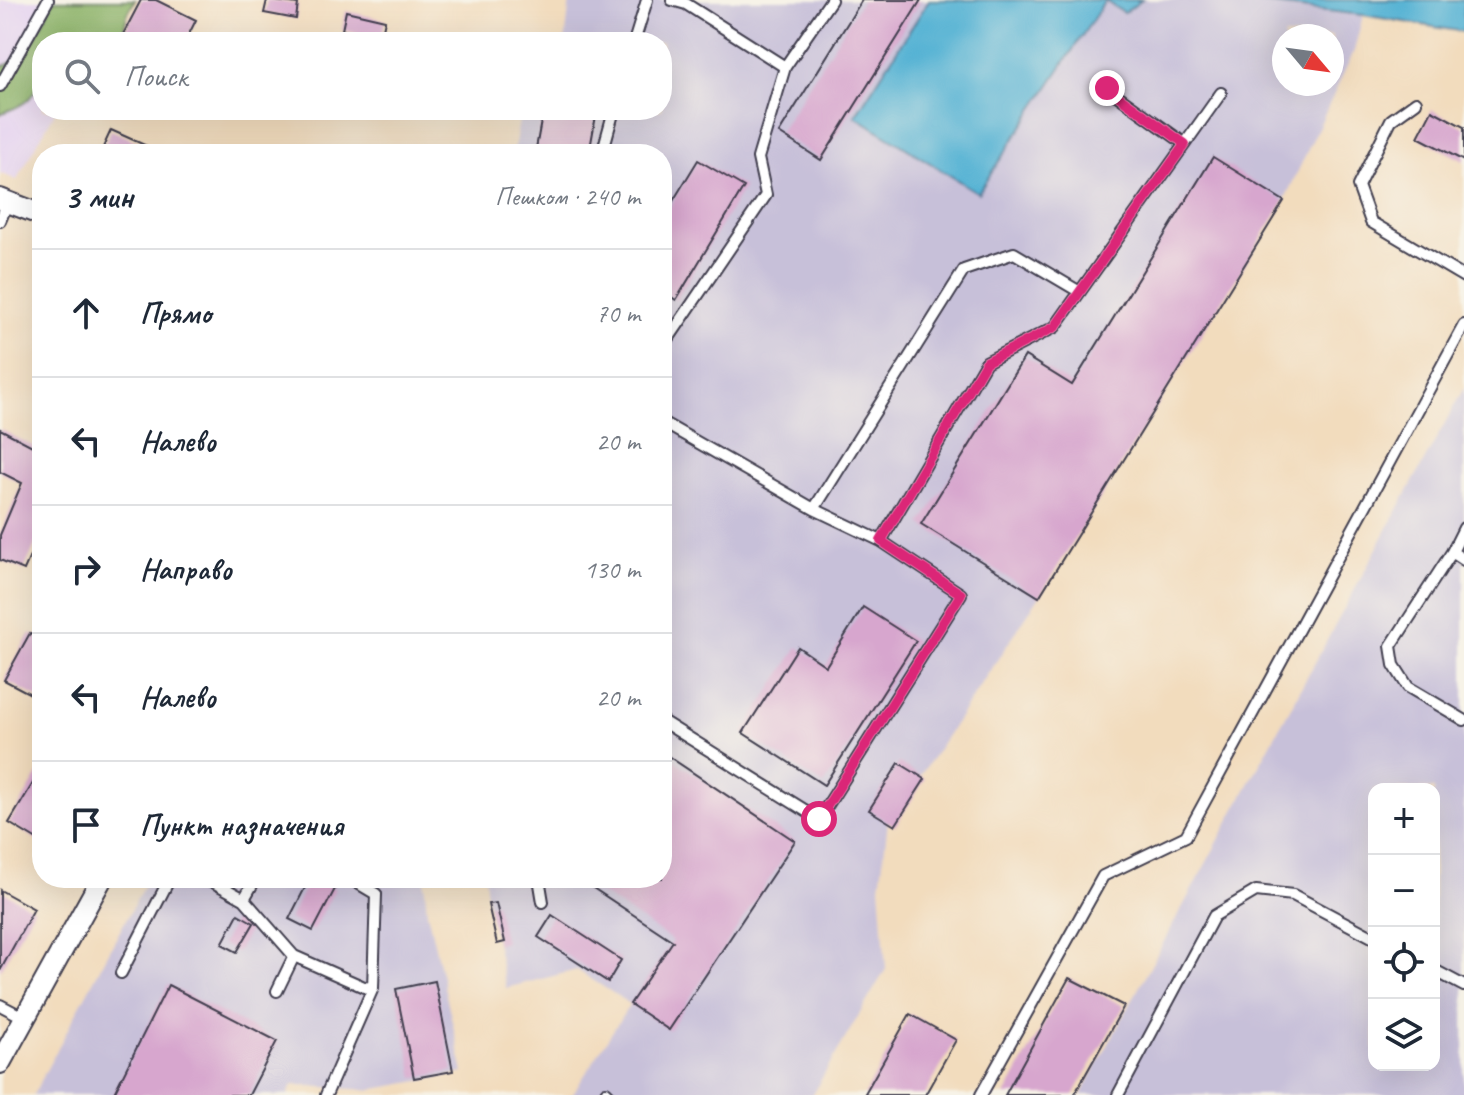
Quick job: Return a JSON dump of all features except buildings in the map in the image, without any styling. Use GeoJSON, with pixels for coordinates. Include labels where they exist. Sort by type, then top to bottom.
{"type":"FeatureCollection","features":[{"type":"Feature","properties":{"kind":"street"},"geometry":{"type":"LineString","coordinates":[[3,207],[32,213]]}},
{"type":"Feature","properties":{"kind":"street"},"geometry":{"type":"LineString","coordinates":[[0,1063],[96,888]]}},
{"type":"Feature","properties":{"kind":"lane"},"geometry":{"type":"LineString","coordinates":[[0,86],[48,0]]}},
{"type":"Feature","properties":{"kind":"lane"},"geometry":{"type":"LineString","coordinates":[[637,32],[647,0]]}},
{"type":"Feature","properties":{"kind":"lane"},"geometry":{"type":"LineString","coordinates":[[672,0],[686,4],[785,67]]}},
{"type":"Feature","properties":{"kind":"lane"},"geometry":{"type":"LineString","coordinates":[[672,333],[766,195],[758,158],[785,67],[831,0]]}},
{"type":"Feature","properties":{"kind":"lane"},"geometry":{"type":"LineString","coordinates":[[1107,88],[1185,144]]}},
{"type":"Feature","properties":{"kind":"lane"},"geometry":{"type":"LineString","coordinates":[[881,541],[986,362],[1055,327],[1221,93]]}},
{"type":"Feature","properties":{"kind":"lane"},"geometry":{"type":"LineString","coordinates":[[1416,102],[1391,120],[1358,186],[1371,222],[1464,277]]}},
{"type":"Feature","properties":{"kind":"lane"},"geometry":{"type":"LineString","coordinates":[[605,144],[611,120]]}},
{"type":"Feature","properties":{"kind":"lane"},"geometry":{"type":"LineString","coordinates":[[814,509],[964,270],[1014,253],[1080,292]]}},
{"type":"Feature","properties":{"kind":"lane"},"geometry":{"type":"LineString","coordinates":[[981,1095],[1103,876],[1186,836],[1464,325]]}},
{"type":"Feature","properties":{"kind":"lane"},"geometry":{"type":"LineString","coordinates":[[672,428],[814,509],[881,541],[961,594],[819,819],[672,727]]}},
{"type":"Feature","properties":{"kind":"lane"},"geometry":{"type":"LineString","coordinates":[[1464,528],[1452,552],[1391,646],[1394,665],[1408,687],[1464,720]]}},
{"type":"Feature","properties":{"kind":"lane"},"geometry":{"type":"LineString","coordinates":[[1452,552],[1464,560]]}},
{"type":"Feature","properties":{"kind":"lane"},"geometry":{"type":"LineString","coordinates":[[121,973],[165,888]]}},
{"type":"Feature","properties":{"kind":"lane"},"geometry":{"type":"LineString","coordinates":[[224,888],[244,899],[294,956],[364,987],[373,988]]}},
{"type":"Feature","properties":{"kind":"lane"},"geometry":{"type":"LineString","coordinates":[[244,899],[250,888]]}},
{"type":"Feature","properties":{"kind":"lane"},"geometry":{"type":"LineString","coordinates":[[326,1095],[373,988],[376,894],[366,888]]}},
{"type":"Feature","properties":{"kind":"lane"},"geometry":{"type":"LineString","coordinates":[[541,888],[543,902]]}},
{"type":"Feature","properties":{"kind":"lane"},"geometry":{"type":"LineString","coordinates":[[1118,1095],[1214,916],[1256,891],[1293,895],[1368,935]]}},
{"type":"Feature","properties":{"kind":"lane"},"geometry":{"type":"LineString","coordinates":[[277,991],[294,956]]}},
{"type":"Feature","properties":{"kind":"lane"},"geometry":{"type":"LineString","coordinates":[[1440,973],[1464,986]]}},
{"type":"Feature","properties":{"kind":"lane"},"geometry":{"type":"LineString","coordinates":[[0,1005],[25,1018]]}},
{"type":"Feature","properties":{"kind":"shaded area"},"geometry":{"type":"Polygon","coordinates":[[[0,0],[119,0],[60,32],[32,32],[32,120],[50,120],[37,144],[32,144],[32,153],[17,180],[0,173],[0,0]]]}},
{"type":"Feature","properties":{"kind":"shaded area"},"geometry":{"type":"Polygon","coordinates":[[[570,0],[929,0],[856,116],[978,193],[1105,1],[1124,13],[1142,0],[1231,0],[1363,15],[1354,51],[1344,72],[1344,24],[1272,24],[1272,96],[1333,96],[1284,201],[1039,597],[920,776],[899,763],[870,809],[888,821],[880,886],[886,969],[812,1095],[572,1095],[630,1004],[577,970],[506,988],[488,904],[486,888],[672,888],[672,144],[515,144],[519,120],[672,120],[672,32],[566,32],[570,0]]]}},
{"type":"Feature","properties":{"kind":"shaded area"},"geometry":{"type":"Polygon","coordinates":[[[1464,388],[1464,1095],[1081,1095],[1464,388]]]}},
{"type":"Feature","properties":{"kind":"shaded area"},"geometry":{"type":"Polygon","coordinates":[[[143,888],[425,888],[427,912],[464,1073],[369,1090],[292,1085],[288,1095],[33,1095],[143,888]]]}},
{"type":"Feature","properties":{"kind":"green space"},"geometry":{"type":"Polygon","coordinates":[[[54,0],[135,0],[124,29],[118,32],[39,30],[54,0]]]}},
{"type":"Feature","properties":{"kind":"green space"},"geometry":{"type":"Polygon","coordinates":[[[32,41],[32,95],[24,103],[0,114],[0,67],[20,57],[32,41]]]}},
{"type":"Feature","properties":{"kind":"water"},"geometry":{"type":"Polygon","coordinates":[[[929,0],[1142,0],[1124,13],[1105,1],[978,193],[855,116],[929,0]]]}},
{"type":"Feature","properties":{"kind":"water"},"geometry":{"type":"Polygon","coordinates":[[[1231,0],[1464,0],[1464,32],[1363,15],[1231,0]]]}},
{"type":"Feature","properties":{"kind":"route"},"geometry":{"type":"LineString","coordinates":[[819,819],[961,594],[881,541],[986,362],[1055,327],[1185,144],[1107,88]]}}]}
